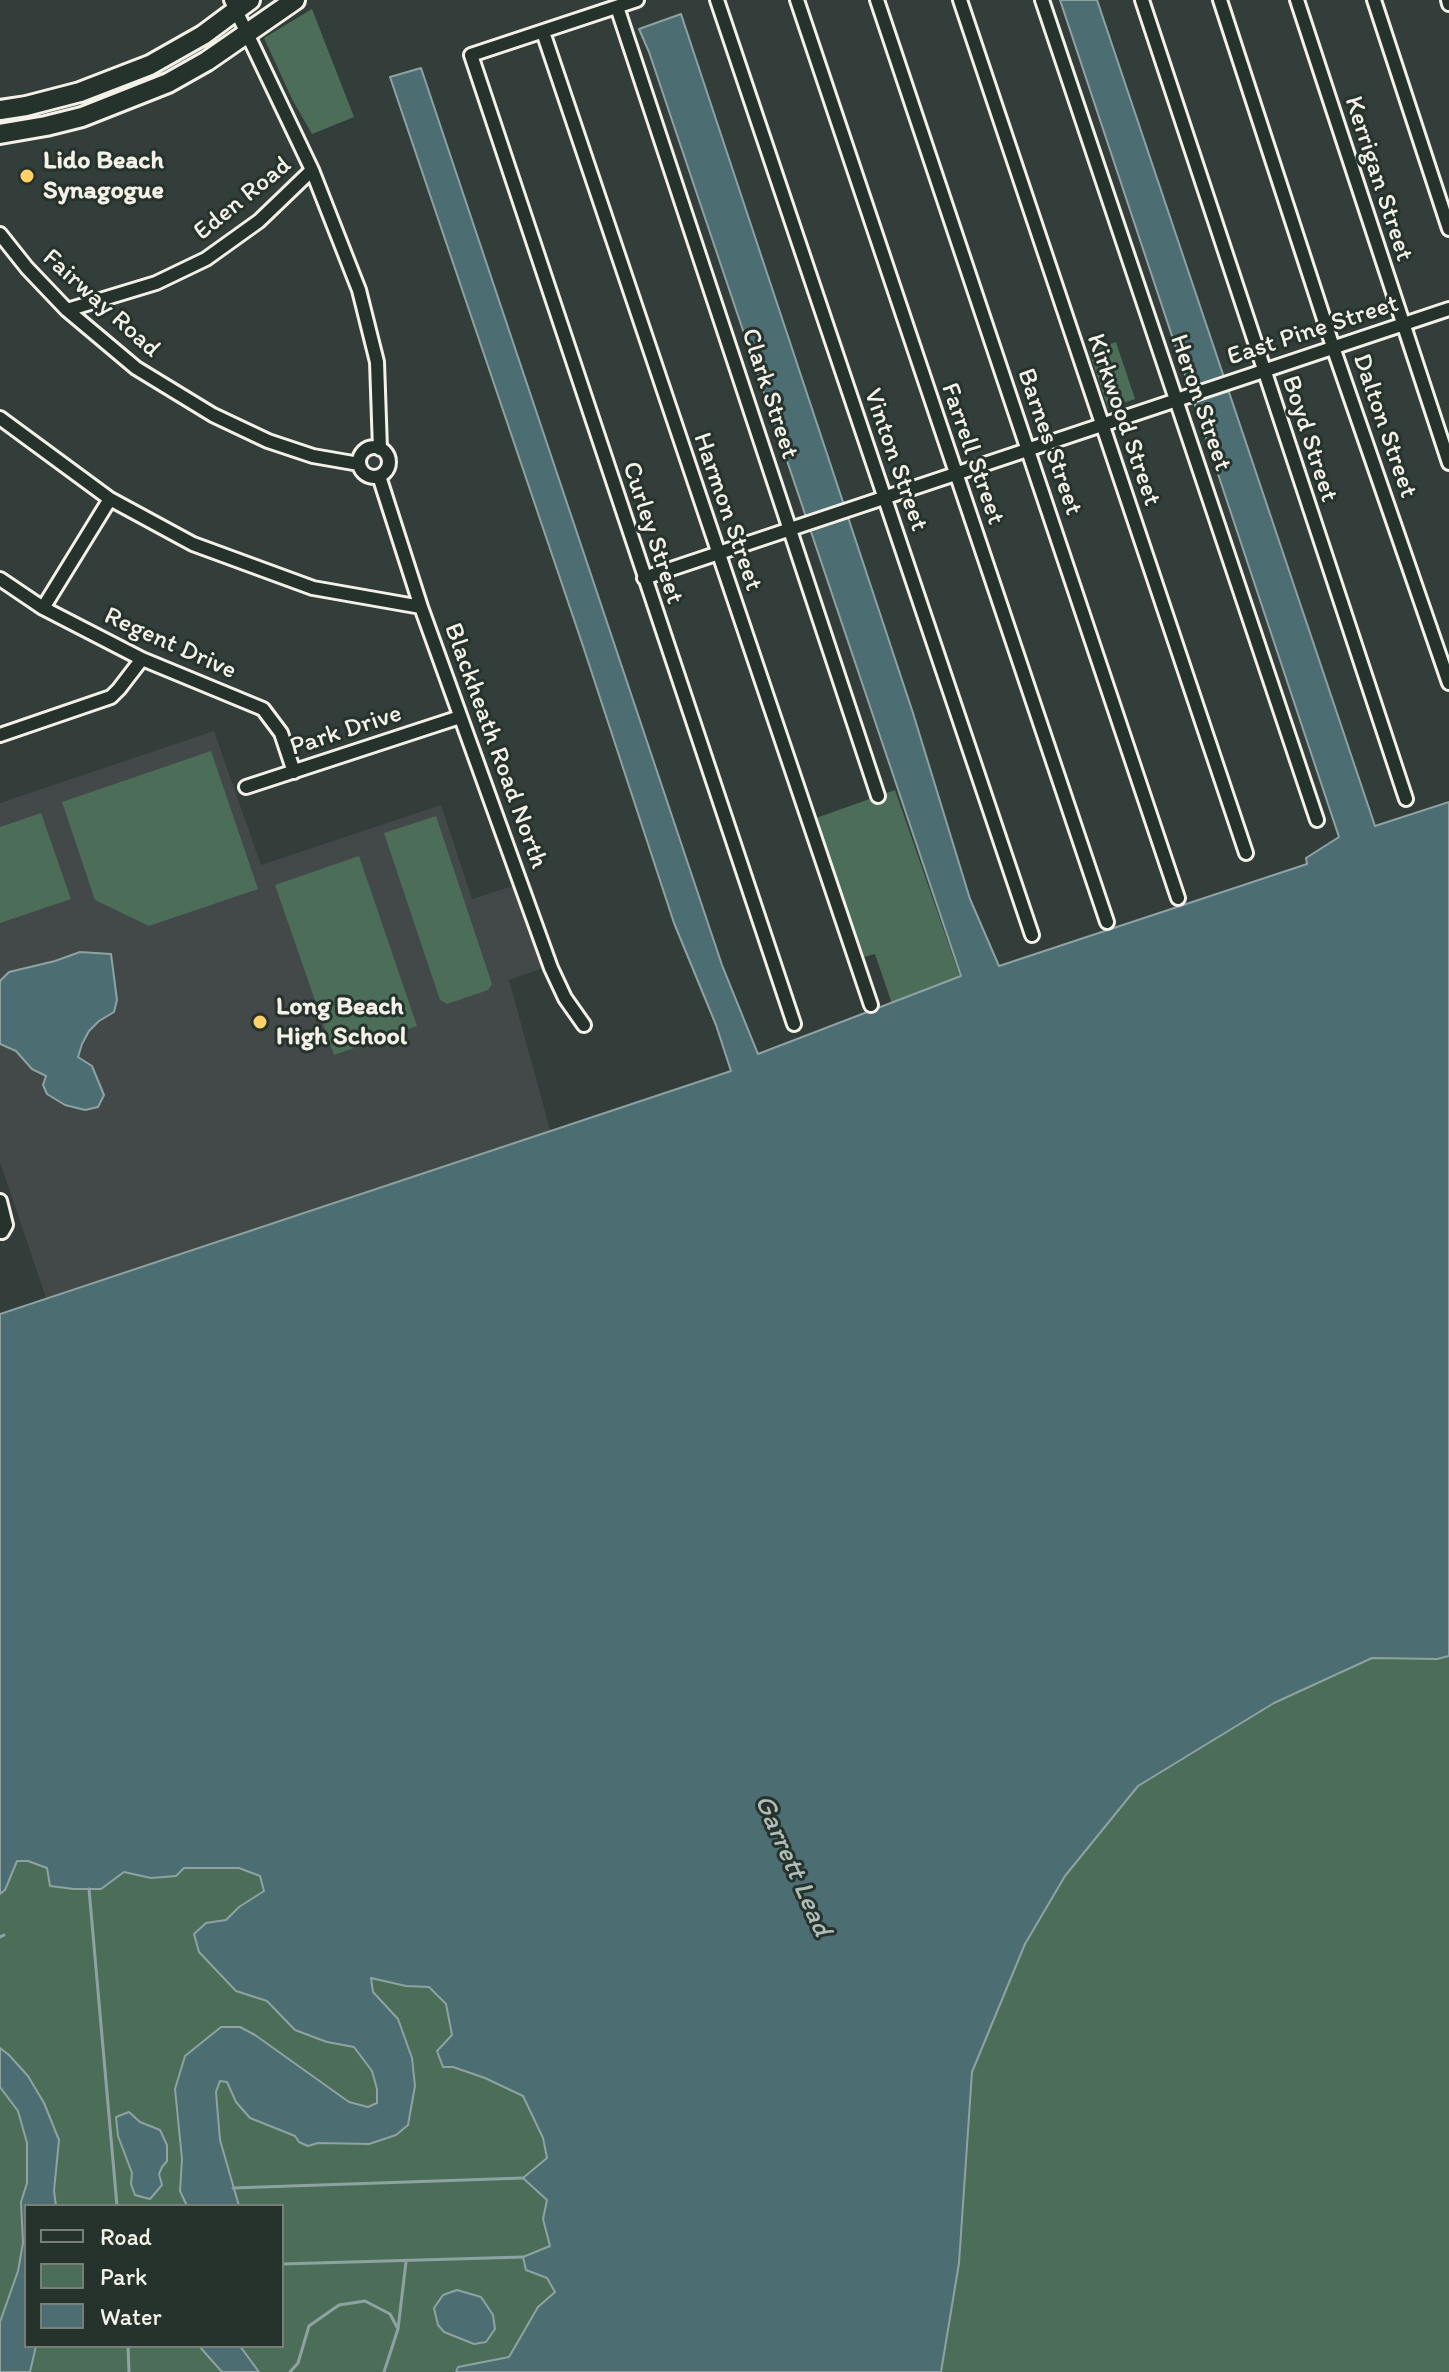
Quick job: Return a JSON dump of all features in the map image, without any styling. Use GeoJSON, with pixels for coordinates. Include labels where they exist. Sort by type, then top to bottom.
{"type":"FeatureCollection","features":[{"type":"Feature","properties":{"kind":"highway"},"geometry":{"type":"LineString","coordinates":[[0,134],[82,117],[139,96],[187,73],[295,0]]}},
{"type":"Feature","properties":{"kind":"highway"},"geometry":{"type":"LineString","coordinates":[[0,110],[52,100],[118,79],[177,51],[239,4]]}},
{"type":"Feature","properties":{"kind":"street"},"geometry":{"type":"LineString","coordinates":[[543,32],[637,0]]}},
{"type":"Feature","properties":{"kind":"street","name":"Vinton Street"},"geometry":{"type":"LineString","coordinates":[[717,0],[1032,935]]}},
{"type":"Feature","properties":{"kind":"street","name":"Farrell Street"},"geometry":{"type":"LineString","coordinates":[[797,0],[1107,922]]}},
{"type":"Feature","properties":{"kind":"street","name":"Barnes Street"},"geometry":{"type":"LineString","coordinates":[[877,0],[1178,898]]}},
{"type":"Feature","properties":{"kind":"street","name":"Kirkwood Street"},"geometry":{"type":"LineString","coordinates":[[960,0],[1246,853]]}},
{"type":"Feature","properties":{"kind":"street","name":"Heron Street"},"geometry":{"type":"LineString","coordinates":[[1042,0],[1180,398],[1317,820]]}},
{"type":"Feature","properties":{"kind":"street","name":"Boyd Street"},"geometry":{"type":"LineString","coordinates":[[1142,0],[1406,799]]}},
{"type":"Feature","properties":{"kind":"street","name":"Dalton Street"},"geometry":{"type":"LineString","coordinates":[[1220,0],[1333,347],[1449,683]]}},
{"type":"Feature","properties":{"kind":"street","name":"Kerrigan Street"},"geometry":{"type":"LineString","coordinates":[[1297,0],[1449,463]]}},
{"type":"Feature","properties":{"kind":"street"},"geometry":{"type":"LineString","coordinates":[[1374,0],[1449,229]]}},
{"type":"Feature","properties":{"kind":"street"},"geometry":{"type":"LineString","coordinates":[[239,4],[246,35],[312,170],[359,290],[377,362],[380,449],[388,460],[387,469],[379,476]]}},
{"type":"Feature","properties":{"kind":"street","name":"Clark Street"},"geometry":{"type":"LineString","coordinates":[[617,7],[796,527],[878,796]]}},
{"type":"Feature","properties":{"kind":"street","name":"Curley Street"},"geometry":{"type":"LineString","coordinates":[[543,32],[471,55],[794,1024]]}},
{"type":"Feature","properties":{"kind":"street","name":"Harmon Street"},"geometry":{"type":"LineString","coordinates":[[543,32],[871,1005]]}},
{"type":"Feature","properties":{"kind":"street","name":"Eden Road"},"geometry":{"type":"LineString","coordinates":[[67,310],[156,283],[206,259],[259,221],[312,170]]}},
{"type":"Feature","properties":{"kind":"street","name":"Fairway Road"},"geometry":{"type":"LineString","coordinates":[[0,234],[67,310],[136,368],[213,415],[284,447],[321,458],[359,464],[366,475],[379,476]]}},
{"type":"Feature","properties":{"kind":"street","name":"East Pine Street"},"geometry":{"type":"LineString","coordinates":[[644,578],[1449,309]]}},
{"type":"Feature","properties":{"kind":"street"},"geometry":{"type":"LineString","coordinates":[[0,418],[110,499],[193,544],[313,588],[421,607]]}},
{"type":"Feature","properties":{"kind":"street"},"geometry":{"type":"LineString","coordinates":[[359,464],[360,456],[367,449],[380,449]]}},
{"type":"Feature","properties":{"kind":"street","name":"Blackheath Road North"},"geometry":{"type":"LineString","coordinates":[[379,476],[421,607],[551,968],[565,998],[584,1025]]}},
{"type":"Feature","properties":{"kind":"street"},"geometry":{"type":"LineString","coordinates":[[43,608],[110,499]]}},
{"type":"Feature","properties":{"kind":"street","name":"Regent Drive"},"geometry":{"type":"LineString","coordinates":[[0,579],[43,608],[142,659],[263,709],[281,733],[294,772]]}},
{"type":"Feature","properties":{"kind":"street"},"geometry":{"type":"LineString","coordinates":[[0,735],[111,697],[142,659]]}},
{"type":"Feature","properties":{"kind":"street","name":"Park Drive"},"geometry":{"type":"LineString","coordinates":[[246,787],[460,717]]}},
{"type":"Feature","properties":{"kind":"street"},"geometry":{"type":"LineString","coordinates":[[0,1201],[6,1225],[2,1232]]}},
{"type":"Feature","properties":{"kind":"shaded area","name":"Long Beach High School"},"geometry":{"type":"Polygon","coordinates":[[[214,731],[261,865],[441,805],[472,899],[519,884],[549,966],[509,980],[551,1133],[46,1298],[0,1162],[0,803],[214,731]]]}},
{"type":"Feature","properties":{"kind":"green space"},"geometry":{"type":"Polygon","coordinates":[[[312,9],[354,117],[312,134],[264,38],[312,9]]]}},
{"type":"Feature","properties":{"kind":"green space"},"geometry":{"type":"Polygon","coordinates":[[[1116,342],[1135,399],[1108,408],[1089,351],[1116,342]]]}},
{"type":"Feature","properties":{"kind":"green space"},"geometry":{"type":"Polygon","coordinates":[[[211,751],[258,889],[149,926],[95,900],[62,802],[211,751]]]}},
{"type":"Feature","properties":{"kind":"green space"},"geometry":{"type":"Polygon","coordinates":[[[895,790],[960,977],[892,1004],[875,954],[864,957],[816,818],[895,790]]]}},
{"type":"Feature","properties":{"kind":"green space"},"geometry":{"type":"Polygon","coordinates":[[[41,813],[71,899],[0,923],[0,827],[41,813]]]}},
{"type":"Feature","properties":{"kind":"green space"},"geometry":{"type":"Polygon","coordinates":[[[436,816],[492,984],[488,990],[447,1004],[440,1000],[384,833],[436,816]]]}},
{"type":"Feature","properties":{"kind":"green space"},"geometry":{"type":"Polygon","coordinates":[[[359,856],[417,1026],[334,1055],[275,885],[359,856]]]}},
{"type":"Feature","properties":{"kind":"green space"},"geometry":{"type":"Polygon","coordinates":[[[1449,1656],[1449,2372],[941,2372],[959,2263],[972,2072],[1025,1944],[1065,1876],[1138,1786],[1274,1703],[1372,1658],[1437,1659],[1449,1656]]]}},
{"type":"Feature","properties":{"kind":"green space"},"geometry":{"type":"Polygon","coordinates":[[[17,1861],[28,1861],[101,1889],[124,1872],[151,1878],[184,1868],[239,1868],[260,1876],[265,1891],[239,1907],[226,1920],[206,1923],[236,1991],[267,2001],[295,2030],[371,1978],[406,1986],[429,1987],[446,2004],[452,2035],[437,2051],[453,2067],[523,2096],[543,2138],[548,2200],[543,2219],[550,2246],[523,2258],[547,2278],[555,2293],[538,2307],[509,2357],[459,2367],[456,2372],[0,2372],[0,1894],[5,1890],[17,1861]]]}},
{"type":"Feature","properties":{"kind":"water","name":"Garrett Lead"},"geometry":{"type":"Polygon","coordinates":[[[1060,0],[1097,0],[1375,826],[1449,802],[1449,1656],[1437,1659],[1372,1658],[1274,1703],[1138,1786],[1065,1876],[1025,1944],[972,2072],[959,2263],[941,2372],[456,2372],[458,2367],[509,2357],[538,2307],[555,2292],[547,2278],[526,2270],[523,2257],[550,2246],[543,2219],[547,2200],[523,2178],[547,2158],[543,2138],[523,2096],[485,2078],[453,2067],[443,2067],[437,2051],[452,2035],[446,2004],[429,1987],[406,1986],[371,1978],[373,1992],[398,2019],[412,2058],[415,2086],[408,2125],[396,2135],[369,2144],[318,2143],[308,2146],[295,2136],[250,2118],[236,2102],[227,2082],[220,2081],[216,2092],[220,2140],[238,2204],[186,2204],[180,2191],[182,2159],[175,2089],[185,2056],[221,2027],[240,2027],[255,2035],[349,2102],[368,2107],[377,2103],[377,2089],[372,2071],[354,2047],[327,2042],[295,2030],[267,2001],[236,1991],[199,1952],[194,1934],[206,1923],[226,1920],[239,1907],[264,1891],[260,1876],[239,1868],[184,1868],[176,1876],[151,1878],[124,1872],[101,1889],[74,1889],[50,1886],[47,1868],[28,1861],[17,1861],[5,1890],[0,1894],[0,1314],[731,1071],[716,1025],[674,923],[390,77],[421,68],[722,965],[758,1054],[961,976],[639,29],[681,14],[913,713],[970,899],[999,966],[1307,864],[1306,858],[1339,837],[1060,0]]]}},
{"type":"Feature","properties":{"kind":"water"},"geometry":{"type":"Polygon","coordinates":[[[80,952],[111,954],[117,1000],[114,1012],[89,1031],[78,1057],[92,1066],[104,1095],[98,1107],[85,1110],[65,1105],[47,1094],[43,1085],[46,1076],[32,1069],[16,1051],[0,1044],[0,981],[9,972],[80,952]]]}},
{"type":"Feature","properties":{"kind":"water"},"geometry":{"type":"Polygon","coordinates":[[[0,2048],[28,2076],[44,2103],[59,2140],[56,2204],[24,2204],[24,2348],[36,2348],[30,2372],[0,2372],[0,2322],[18,2271],[23,2243],[21,2202],[27,2183],[27,2143],[18,2111],[0,2087],[0,2048]]]}},
{"type":"Feature","properties":{"kind":"water"},"geometry":{"type":"Polygon","coordinates":[[[129,2112],[140,2122],[160,2130],[167,2145],[167,2161],[159,2174],[162,2185],[150,2199],[135,2195],[131,2184],[132,2173],[118,2136],[116,2117],[129,2112]]]}},
{"type":"Feature","properties":{"kind":"water"},"geometry":{"type":"Polygon","coordinates":[[[457,2290],[481,2297],[493,2315],[495,2329],[486,2342],[474,2344],[444,2332],[438,2325],[434,2308],[443,2295],[457,2290]]]}},
{"type":"Feature","properties":{"kind":"water"},"geometry":{"type":"Polygon","coordinates":[[[201,2348],[241,2348],[259,2372],[222,2372],[201,2348]]]}},
{"type":"Feature","properties":{"kind":"waterway"},"geometry":{"type":"LineString","coordinates":[[89,1889],[117,2204]]}},
{"type":"Feature","properties":{"kind":"waterway"},"geometry":{"type":"LineString","coordinates":[[0,1937],[4,1935]]}},
{"type":"Feature","properties":{"kind":"waterway"},"geometry":{"type":"LineString","coordinates":[[233,2188],[523,2178]]}},
{"type":"Feature","properties":{"kind":"waterway"},"geometry":{"type":"LineString","coordinates":[[284,2264],[523,2257]]}},
{"type":"Feature","properties":{"kind":"waterway"},"geometry":{"type":"LineString","coordinates":[[384,2372],[398,2329],[406,2262]]}},
{"type":"Feature","properties":{"kind":"waterway"},"geometry":{"type":"LineString","coordinates":[[290,2372],[298,2363],[309,2326],[339,2305],[365,2301],[390,2314],[398,2329]]}},
{"type":"Feature","properties":{"kind":"waterway"},"geometry":{"type":"LineString","coordinates":[[128,2348],[129,2372]]}},
{"type":"Feature","properties":{"kind":"place","name":"Lido Beach Synagogue"},"geometry":{"type":"Point","coordinates":[27,176]}},
{"type":"Feature","properties":{"kind":"place","name":"Long Beach High School"},"geometry":{"type":"Point","coordinates":[260,1022]}}]}
